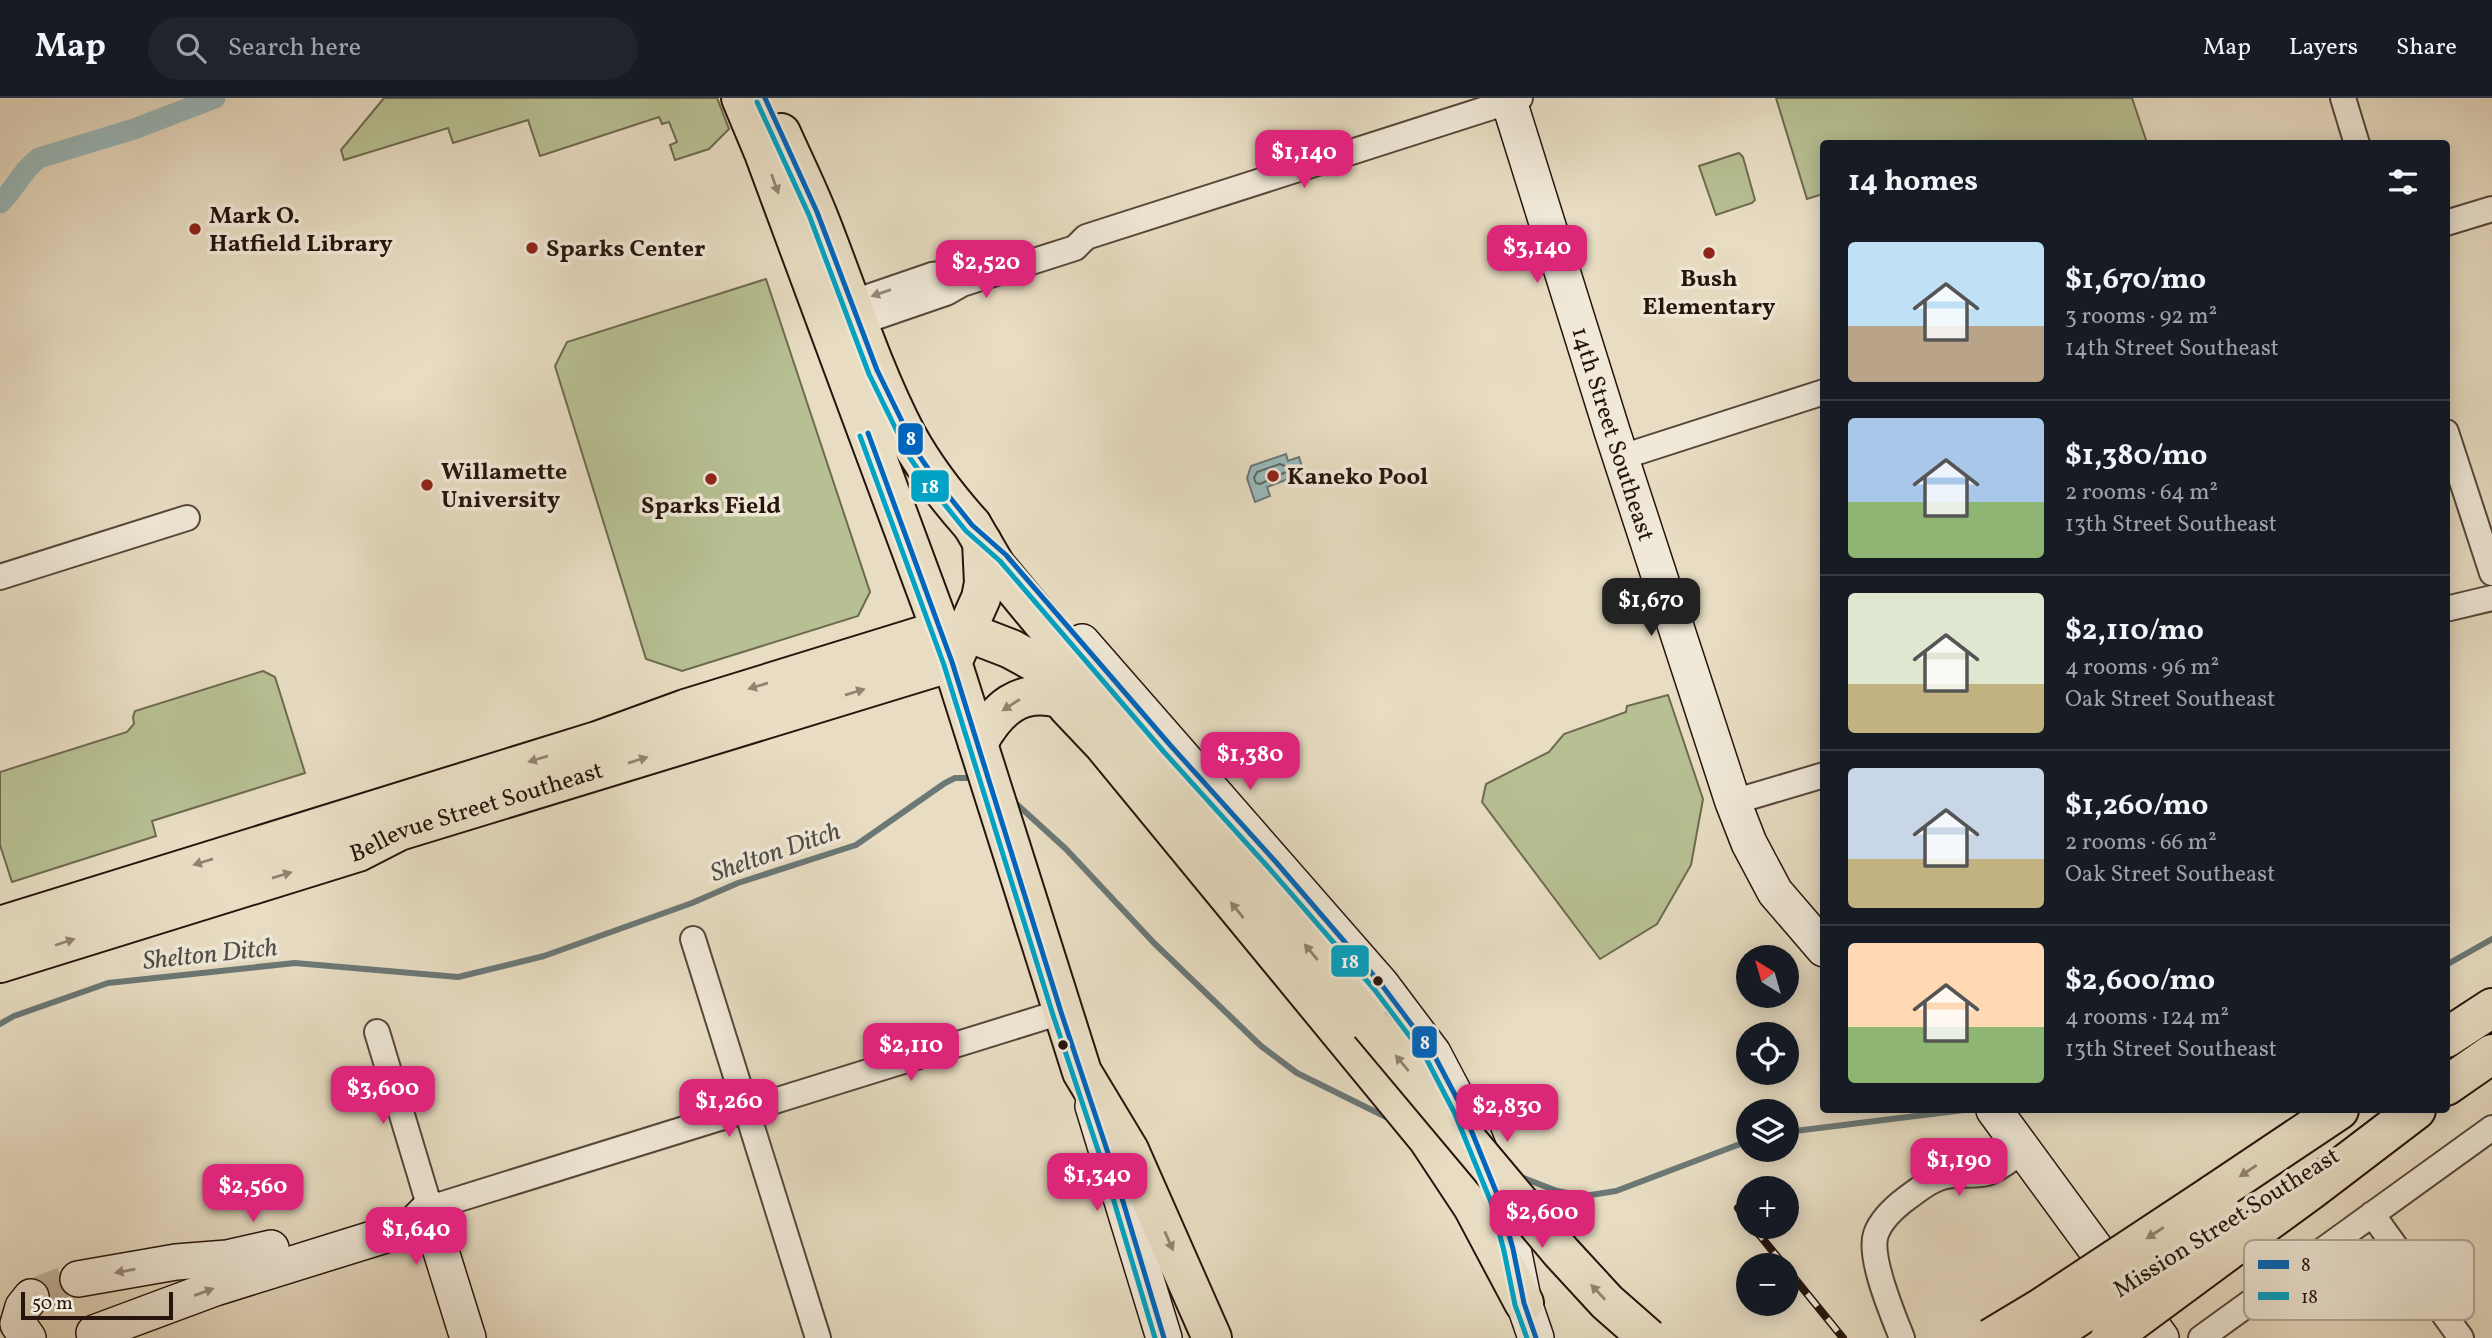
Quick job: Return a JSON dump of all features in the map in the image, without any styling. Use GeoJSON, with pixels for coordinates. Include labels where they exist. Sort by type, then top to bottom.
{"type":"FeatureCollection","features":[{"type":"Feature","properties":{"kind":"main road"},"geometry":{"type":"LineString","coordinates":[[741,98],[841,317],[877,370],[906,434],[936,481],[977,534],[996,566],[1092,683],[1365,1040],[1428,1139],[1486,1203],[1524,1303]]}},
{"type":"Feature","properties":{"kind":"main road"},"geometry":{"type":"LineString","coordinates":[[765,98],[817,212],[841,317],[844,368],[953,641],[979,747],[1082,1072],[1129,1150],[1212,1338]]}},
{"type":"Feature","properties":{"kind":"main road"},"geometry":{"type":"LineString","coordinates":[[844,368],[874,404],[891,435],[906,434]]}},
{"type":"Feature","properties":{"kind":"main road"},"geometry":{"type":"LineString","coordinates":[[953,641],[981,598],[984,583],[977,534]]}},
{"type":"Feature","properties":{"kind":"main road"},"geometry":{"type":"LineString","coordinates":[[953,641],[1011,649],[1051,682],[1258,935],[1365,1040],[1607,1302],[1648,1338]]}},
{"type":"Feature","properties":{"kind":"main road","name":"Bellevue Street Southeast"},"geometry":{"type":"LineString","coordinates":[[0,926],[597,741],[685,709],[953,641]]}},
{"type":"Feature","properties":{"kind":"main road","name":"Bellevue Street Southeast"},"geometry":{"type":"LineString","coordinates":[[0,963],[358,852],[399,831],[953,641]]}},
{"type":"Feature","properties":{"kind":"main road"},"geometry":{"type":"LineString","coordinates":[[1051,682],[1073,683],[1127,730]]}},
{"type":"Feature","properties":{"kind":"main road"},"geometry":{"type":"LineString","coordinates":[[979,747],[989,724],[1008,705],[1030,696],[1045,695],[1051,682]]}},
{"type":"Feature","properties":{"kind":"main road"},"geometry":{"type":"LineString","coordinates":[[2450,1035],[2492,1008]]}},
{"type":"Feature","properties":{"kind":"main road"},"geometry":{"type":"LineString","coordinates":[[2450,1083],[2492,1054]]}},
{"type":"Feature","properties":{"kind":"main road","name":"Mission Street Southeast"},"geometry":{"type":"LineString","coordinates":[[1991,1338],[2041,1308],[2228,1217],[2337,1113]]}},
{"type":"Feature","properties":{"kind":"main road","name":"Mission Street Southeast"},"geometry":{"type":"LineString","coordinates":[[2046,1338],[2228,1217],[2402,1113]]}},
{"type":"Feature","properties":{"kind":"main road"},"geometry":{"type":"LineString","coordinates":[[2110,1338],[2228,1217],[2311,1190],[2412,1113]]}},
{"type":"Feature","properties":{"kind":"street"},"geometry":{"type":"LineString","coordinates":[[2343,98],[2356,140]]}},
{"type":"Feature","properties":{"kind":"street"},"geometry":{"type":"LineString","coordinates":[[841,317],[946,293],[962,284],[1075,248],[1086,237],[1512,99]]}},
{"type":"Feature","properties":{"kind":"street","name":"14th Street Southeast"},"geometry":{"type":"LineString","coordinates":[[1512,99],[1622,457],[1733,802],[1749,843],[1775,892],[1820,944]]}},
{"type":"Feature","properties":{"kind":"street"},"geometry":{"type":"LineString","coordinates":[[2450,222],[2492,209]]}},
{"type":"Feature","properties":{"kind":"street"},"geometry":{"type":"LineString","coordinates":[[1622,457],[1820,393]]}},
{"type":"Feature","properties":{"kind":"street"},"geometry":{"type":"LineString","coordinates":[[2450,444],[2492,573]]}},
{"type":"Feature","properties":{"kind":"street"},"geometry":{"type":"LineString","coordinates":[[0,577],[187,518]]}},
{"type":"Feature","properties":{"kind":"street"},"geometry":{"type":"LineString","coordinates":[[977,534],[1006,555],[1033,585],[1381,984],[1433,1053],[1463,1110],[1486,1203]]}},
{"type":"Feature","properties":{"kind":"street"},"geometry":{"type":"LineString","coordinates":[[2450,608],[2492,598]]}},
{"type":"Feature","properties":{"kind":"street"},"geometry":{"type":"LineString","coordinates":[[1733,802],[1820,776]]}},
{"type":"Feature","properties":{"kind":"street"},"geometry":{"type":"LineString","coordinates":[[694,939],[818,1338]]}},
{"type":"Feature","properties":{"kind":"street"},"geometry":{"type":"LineString","coordinates":[[78,1279],[176,1262],[227,1258],[258,1252],[408,1208],[430,1208],[1061,1012]]}},
{"type":"Feature","properties":{"kind":"street"},"geometry":{"type":"LineString","coordinates":[[377,1032],[468,1338]]}},
{"type":"Feature","properties":{"kind":"street"},"geometry":{"type":"LineString","coordinates":[[1082,1072],[1164,1338]]}},
{"type":"Feature","properties":{"kind":"street"},"geometry":{"type":"LineString","coordinates":[[1996,1113],[2161,1338]]}},
{"type":"Feature","properties":{"kind":"street"},"geometry":{"type":"LineString","coordinates":[[2336,1240],[2492,1128]]}},
{"type":"Feature","properties":{"kind":"street"},"geometry":{"type":"LineString","coordinates":[[1902,1338],[1881,1280],[1874,1238],[1878,1229],[1896,1207],[1927,1183],[1947,1175],[1984,1174],[1994,1170],[2020,1145]]}},
{"type":"Feature","properties":{"kind":"street"},"geometry":{"type":"LineString","coordinates":[[94,1333],[215,1288],[411,1227],[430,1208]]}},
{"type":"Feature","properties":{"kind":"street"},"geometry":{"type":"LineString","coordinates":[[2372,1214],[2390,1240]]}},
{"type":"Feature","properties":{"kind":"street"},"geometry":{"type":"LineString","coordinates":[[28,1338],[18,1324],[23,1307],[31,1297]]}},
{"type":"Feature","properties":{"kind":"street"},"geometry":{"type":"LineString","coordinates":[[1524,1303],[1536,1338]]}},
{"type":"Feature","properties":{"kind":"street"},"geometry":{"type":"LineString","coordinates":[[2201,1338],[2244,1307]]}},
{"type":"Feature","properties":{"kind":"street"},"geometry":{"type":"LineString","coordinates":[[2447,1320],[2460,1338]]}},
{"type":"Feature","properties":{"kind":"green space"},"geometry":{"type":"Polygon","coordinates":[[[384,98],[717,98],[729,129],[709,149],[675,160],[670,145],[677,142],[669,122],[662,124],[659,117],[540,156],[528,120],[453,143],[448,128],[344,160],[341,150],[384,98]]]}},
{"type":"Feature","properties":{"kind":"green space"},"geometry":{"type":"Polygon","coordinates":[[[1776,98],[2132,98],[2146,140],[1820,140],[1820,195],[1807,199],[1776,98]]]}},
{"type":"Feature","properties":{"kind":"green space"},"geometry":{"type":"Polygon","coordinates":[[[1739,153],[1743,157],[1755,200],[1716,215],[1699,166],[1739,153]]]}},
{"type":"Feature","properties":{"kind":"green space","name":"Sparks Field"},"geometry":{"type":"Polygon","coordinates":[[[766,279],[870,592],[858,616],[682,671],[646,659],[555,366],[567,342],[766,279]]]}},
{"type":"Feature","properties":{"kind":"green space"},"geometry":{"type":"Polygon","coordinates":[[[263,671],[275,677],[305,773],[152,821],[156,836],[12,882],[0,845],[0,772],[127,732],[134,724],[135,711],[263,671]]]}},
{"type":"Feature","properties":{"kind":"green space"},"geometry":{"type":"Polygon","coordinates":[[[1668,695],[1703,799],[1691,865],[1657,924],[1600,959],[1482,802],[1486,784],[1549,752],[1564,734],[1626,712],[1627,706],[1668,695]]]}},
{"type":"Feature","properties":{"kind":"water","name":"Kaneko Pool"},"geometry":{"type":"Polygon","coordinates":[[[1286,454],[1288,461],[1299,457],[1304,473],[1267,487],[1270,496],[1255,502],[1247,478],[1251,466],[1286,454]]]}},
{"type":"Feature","properties":{"kind":"waterway"},"geometry":{"type":"LineString","coordinates":[[0,203],[39,158],[134,129],[215,98]]}},
{"type":"Feature","properties":{"kind":"waterway","name":"Shelton Ditch"},"geometry":{"type":"LineString","coordinates":[[0,1024],[14,1016],[108,983],[295,963],[458,977],[544,956],[692,903],[738,883],[856,845],[945,783],[955,778],[975,778]]}},
{"type":"Feature","properties":{"kind":"waterway","name":"Shelton Ditch"},"geometry":{"type":"LineString","coordinates":[[1011,799],[1066,849],[1154,943],[1261,1046],[1297,1073],[1390,1119]]}},
{"type":"Feature","properties":{"kind":"waterway","name":"Shelton Ditch"},"geometry":{"type":"LineString","coordinates":[[2450,963],[2492,939]]}},
{"type":"Feature","properties":{"kind":"waterway","name":"Shelton Ditch"},"geometry":{"type":"LineString","coordinates":[[1799,1131],[1940,1113]]}},
{"type":"Feature","properties":{"kind":"waterway","name":"Shelton Ditch"},"geometry":{"type":"LineString","coordinates":[[1518,1176],[1557,1191],[1584,1196],[1616,1191],[1736,1146]]}},
{"type":"Feature","properties":{"kind":"tunnel"},"geometry":{"type":"LineString","coordinates":[[31,1297],[78,1279]]}},
{"type":"Feature","properties":{"kind":"railway"},"geometry":{"type":"LineString","coordinates":[[1763,1239],[1774,1253]]}},
{"type":"Feature","properties":{"kind":"railway"},"geometry":{"type":"LineString","coordinates":[[1799,1284],[1843,1338]]}},
{"type":"Feature","properties":{"kind":"transit line","name":"8"},"geometry":{"type":"LineString","coordinates":[[765,98],[817,212],[877,370],[918,454],[936,480],[972,525],[1006,555],[1171,746],[1275,861],[1381,984],[1433,1053],[1463,1110],[1499,1199],[1524,1303],[1536,1338]]}},
{"type":"Feature","properties":{"kind":"transit line","name":"18"},"geometry":{"type":"LineString","coordinates":[[757,102],[809,215],[869,374],[910,458],[966,531],[1000,561],[1164,752],[1374,989],[1426,1058],[1455,1114],[1491,1202],[1515,1305],[1527,1338]]}},
{"type":"Feature","properties":{"kind":"transit line","name":"8"},"geometry":{"type":"LineString","coordinates":[[868,433],[952,662],[1061,1012],[1112,1165],[1164,1338]]}},
{"type":"Feature","properties":{"kind":"transit line","name":"18"},"geometry":{"type":"LineString","coordinates":[[860,436],[944,665],[1053,1015],[1104,1168],[1155,1338]]}},
{"type":"Feature","properties":{"kind":"place","name":"Mark O. Hatfield Library"},"geometry":{"type":"Point","coordinates":[195,229]}},
{"type":"Feature","properties":{"kind":"place","name":"Sparks Center"},"geometry":{"type":"Point","coordinates":[532,248]}},
{"type":"Feature","properties":{"kind":"place","name":"Bush Elementary"},"geometry":{"type":"Point","coordinates":[1709,253]}},
{"type":"Feature","properties":{"kind":"place","name":"Kaneko Pool"},"geometry":{"type":"Point","coordinates":[1273,476]}},
{"type":"Feature","properties":{"kind":"place","name":"Sparks Field"},"geometry":{"type":"Point","coordinates":[711,479]}},
{"type":"Feature","properties":{"kind":"place","name":"Willamette University"},"geometry":{"type":"Point","coordinates":[427,485]}}]}
